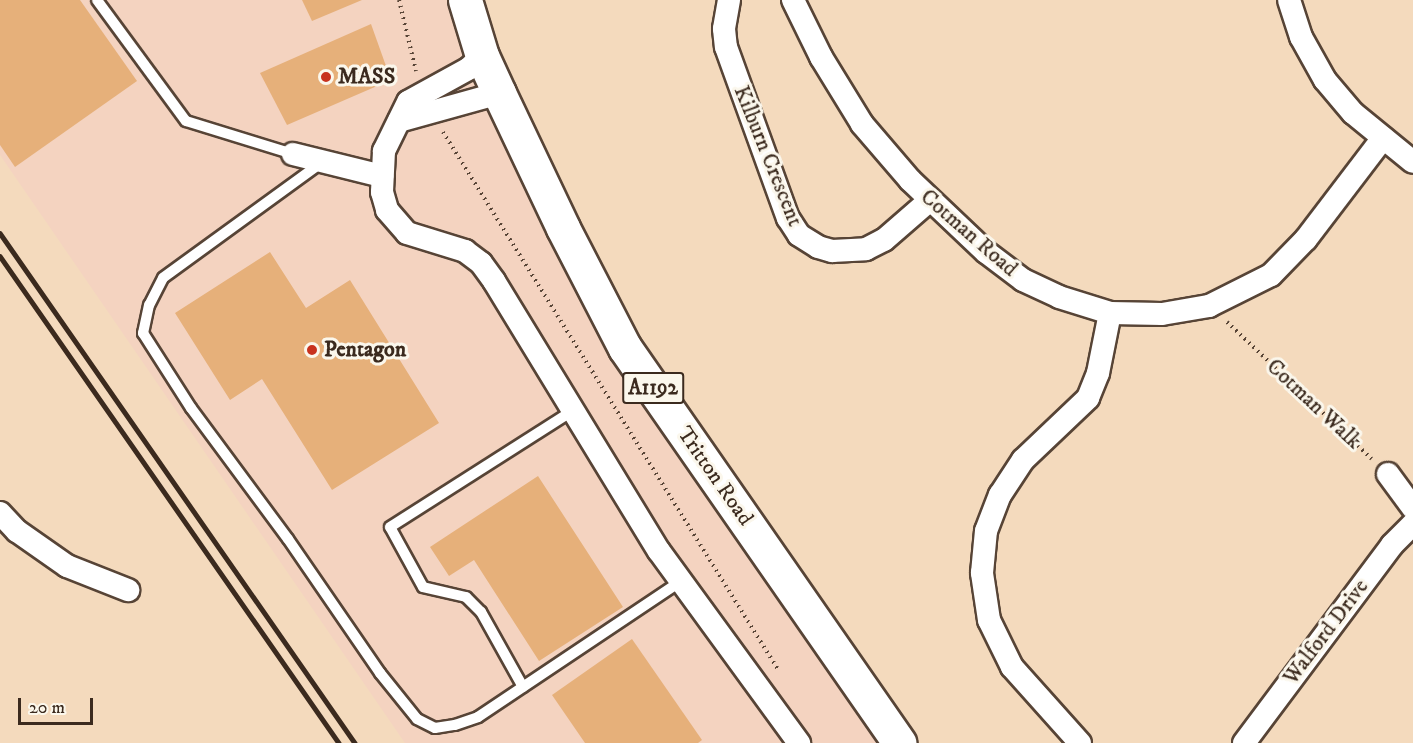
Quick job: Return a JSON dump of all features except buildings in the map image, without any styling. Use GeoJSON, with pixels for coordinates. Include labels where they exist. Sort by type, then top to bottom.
{"type":"FeatureCollection","features":[{"type":"Feature","properties":{"kind":"main road","name":"Tritton Road"},"geometry":{"type":"LineString","coordinates":[[465,0],[482,56],[499,93],[563,228],[625,348],[900,743]]}},
{"type":"Feature","properties":{"kind":"street","name":"Kilburn Crescent"},"geometry":{"type":"LineString","coordinates":[[729,0],[724,29],[726,47],[788,218],[799,235],[819,247],[832,251],[866,249],[884,240],[930,200]]}},
{"type":"Feature","properties":{"kind":"street","name":"Cotman Road"},"geometry":{"type":"LineString","coordinates":[[793,0],[821,57],[862,124],[886,154],[930,200],[986,252],[1023,280],[1059,297],[1110,314],[1162,314],[1209,306],[1270,276],[1306,239],[1383,138]]}},
{"type":"Feature","properties":{"kind":"street"},"geometry":{"type":"LineString","coordinates":[[1288,0],[1301,37],[1325,80],[1353,113],[1413,162]]}},
{"type":"Feature","properties":{"kind":"street"},"geometry":{"type":"LineString","coordinates":[[482,56],[468,69],[408,102],[384,151],[382,176],[387,210],[406,233],[465,251],[481,263],[659,550],[797,742]]}},
{"type":"Feature","properties":{"kind":"street"},"geometry":{"type":"LineString","coordinates":[[399,121],[499,93]]}},
{"type":"Feature","properties":{"kind":"street"},"geometry":{"type":"LineString","coordinates":[[293,154],[325,160],[382,176]]}},
{"type":"Feature","properties":{"kind":"street"},"geometry":{"type":"LineString","coordinates":[[1080,743],[1012,667],[989,620],[982,573],[987,531],[1000,495],[1023,460],[1088,398],[1098,373],[1110,314]]}},
{"type":"Feature","properties":{"kind":"street"},"geometry":{"type":"LineString","coordinates":[[1388,474],[1413,508]]}},
{"type":"Feature","properties":{"kind":"street"},"geometry":{"type":"LineString","coordinates":[[0,513],[17,531],[67,566],[128,590]]}},
{"type":"Feature","properties":{"kind":"street","name":"Walford Drive"},"geometry":{"type":"LineString","coordinates":[[1244,743],[1384,554],[1413,524]]}},
{"type":"Feature","properties":{"kind":"lane"},"geometry":{"type":"LineString","coordinates":[[97,0],[186,121],[293,154]]}},
{"type":"Feature","properties":{"kind":"lane"},"geometry":{"type":"LineString","coordinates":[[325,160],[163,278],[149,304],[143,333],[171,379],[288,539],[380,673],[417,719],[435,728],[455,725],[478,717],[681,581]]}},
{"type":"Feature","properties":{"kind":"lane"},"geometry":{"type":"LineString","coordinates":[[523,687],[481,612],[466,597],[423,587],[390,527],[574,410]]}},
{"type":"Feature","properties":{"kind":"path"},"geometry":{"type":"LineString","coordinates":[[399,0],[419,83]]}},
{"type":"Feature","properties":{"kind":"path"},"geometry":{"type":"LineString","coordinates":[[437,123],[784,679]]}},
{"type":"Feature","properties":{"kind":"path","name":"Cotman Walk"},"geometry":{"type":"LineString","coordinates":[[1209,306],[1388,474]]}},
{"type":"Feature","properties":{"kind":"shaded area"},"geometry":{"type":"Polygon","coordinates":[[[0,0],[465,0],[563,228],[900,743],[405,743],[0,155],[0,0]]]}},
{"type":"Feature","properties":{"kind":"railway"},"geometry":{"type":"LineString","coordinates":[[0,233],[355,743]]}},
{"type":"Feature","properties":{"kind":"railway"},"geometry":{"type":"LineString","coordinates":[[0,256],[339,743]]}},
{"type":"Feature","properties":{"kind":"place","name":"MASS"},"geometry":{"type":"Point","coordinates":[326,77]}},
{"type":"Feature","properties":{"kind":"place","name":"Pentagon"},"geometry":{"type":"Point","coordinates":[312,350]}}]}
